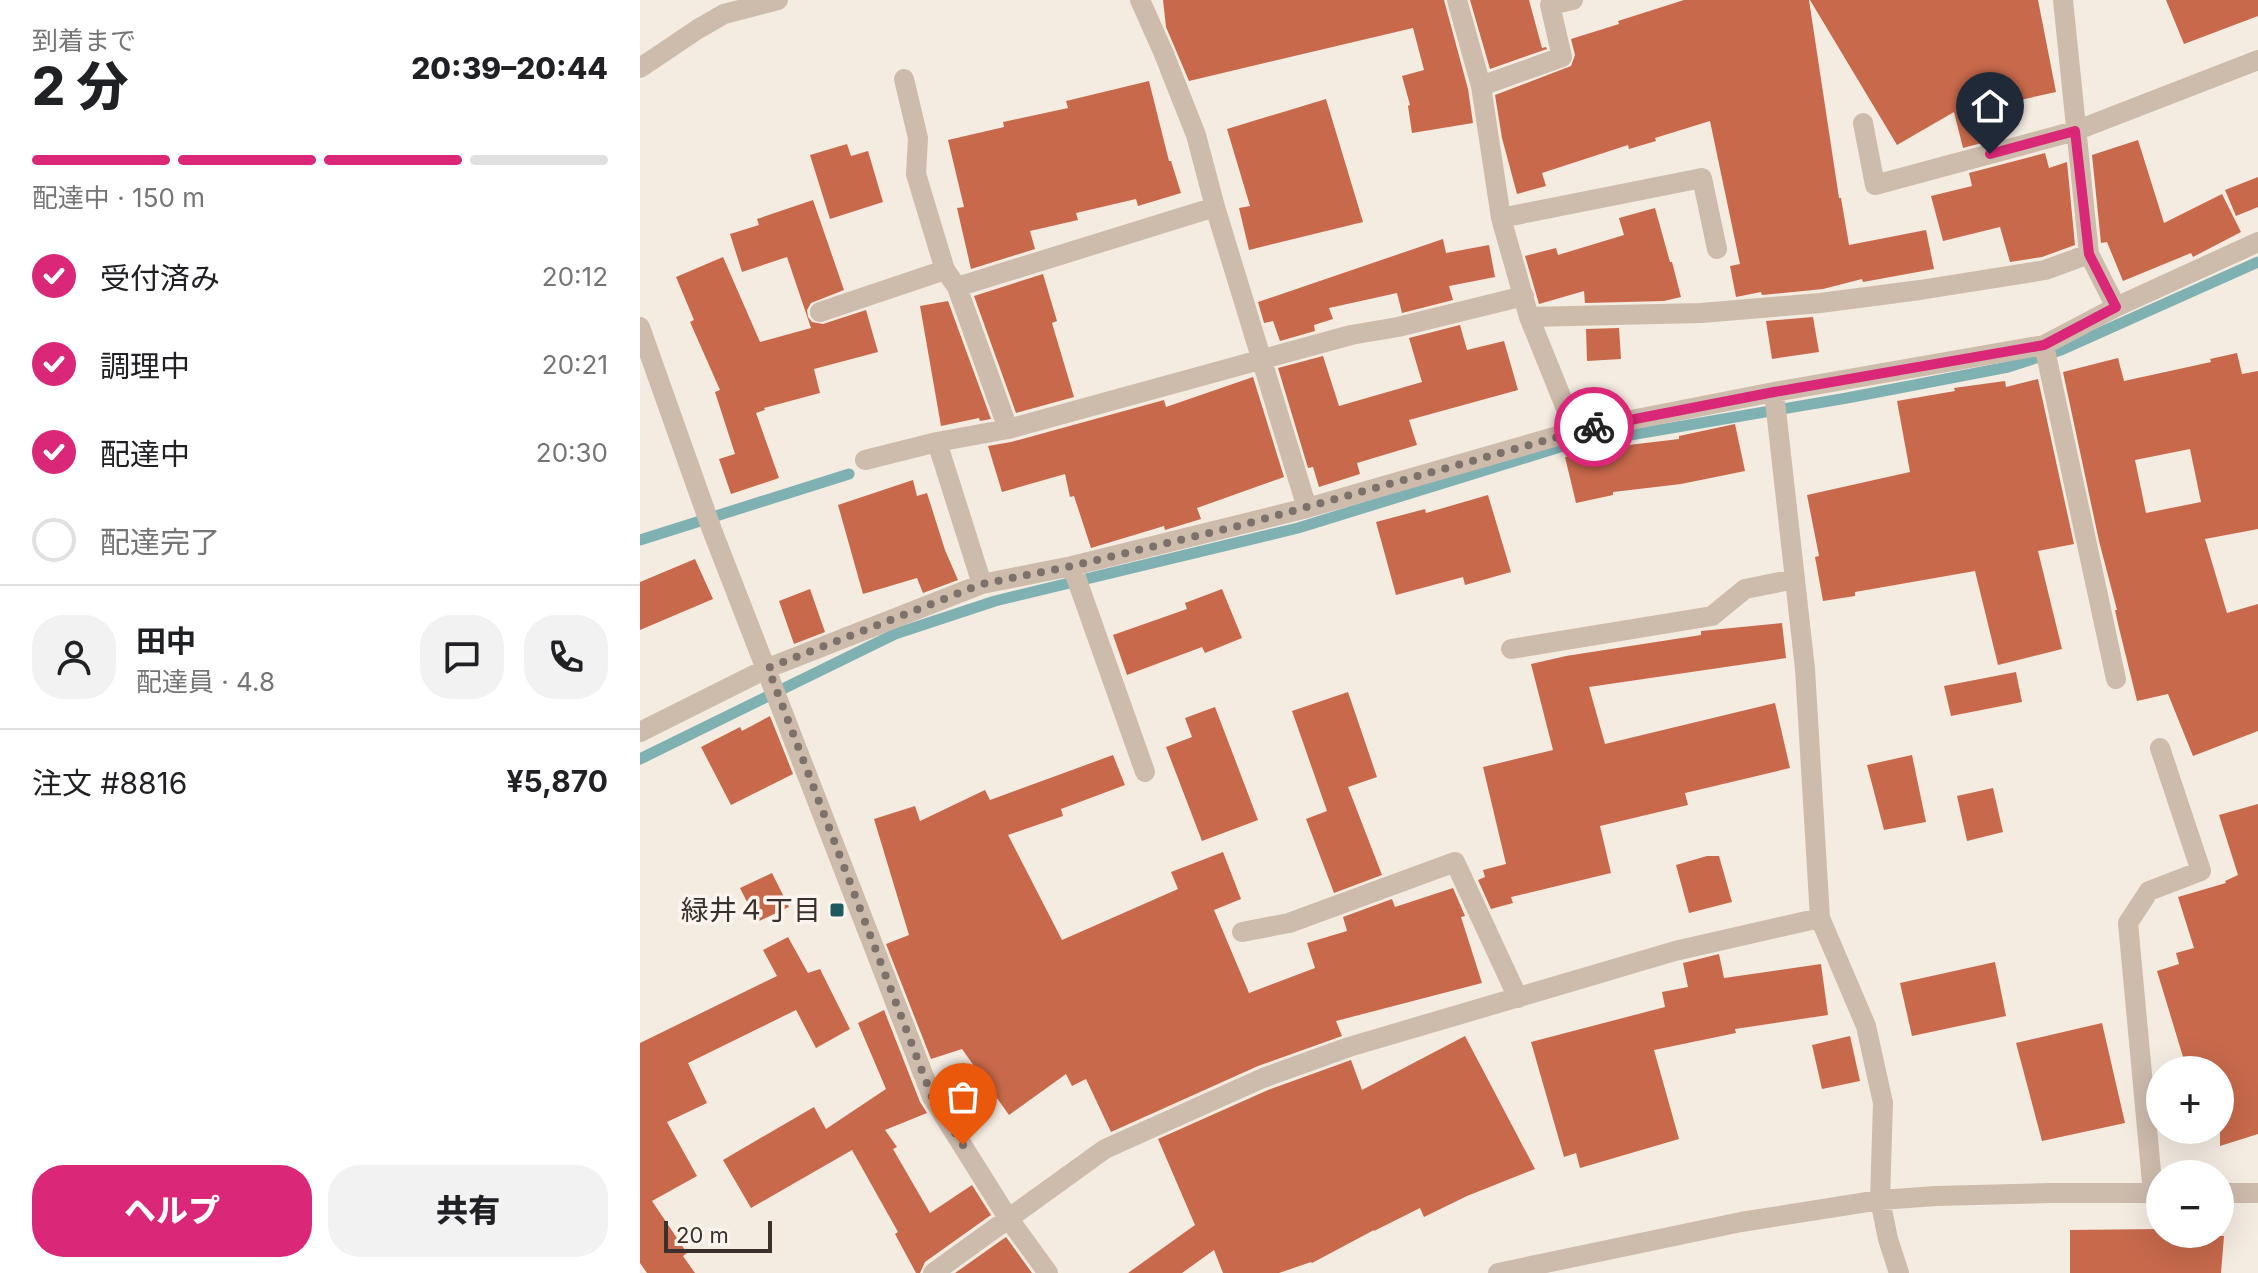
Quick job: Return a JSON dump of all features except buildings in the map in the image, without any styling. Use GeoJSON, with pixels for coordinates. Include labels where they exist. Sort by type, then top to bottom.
{"type":"FeatureCollection","features":[{"type":"Feature","properties":{"kind":"street"},"geometry":{"type":"LineString","coordinates":[[640,68],[724,14],[778,0]]}},
{"type":"Feature","properties":{"kind":"street"},"geometry":{"type":"LineString","coordinates":[[1140,0],[1196,135],[1307,508]]}},
{"type":"Feature","properties":{"kind":"street"},"geometry":{"type":"LineString","coordinates":[[1457,0],[1481,86],[1501,218],[1529,317],[1575,431]]}},
{"type":"Feature","properties":{"kind":"street"},"geometry":{"type":"LineString","coordinates":[[1481,86],[1562,57],[1550,5],[1573,0]]}},
{"type":"Feature","properties":{"kind":"street"},"geometry":{"type":"LineString","coordinates":[[2063,0],[2089,254],[2116,307]]}},
{"type":"Feature","properties":{"kind":"street"},"geometry":{"type":"LineString","coordinates":[[1863,123],[1875,185],[2075,131],[2258,60]]}},
{"type":"Feature","properties":{"kind":"street"},"geometry":{"type":"LineString","coordinates":[[904,79],[918,138],[916,174],[945,270],[957,287],[1008,429]]}},
{"type":"Feature","properties":{"kind":"street"},"geometry":{"type":"LineString","coordinates":[[1501,218],[1702,178],[1717,249]]}},
{"type":"Feature","properties":{"kind":"street"},"geometry":{"type":"LineString","coordinates":[[957,287],[1215,207]]}},
{"type":"Feature","properties":{"kind":"street"},"geometry":{"type":"LineString","coordinates":[[640,732],[768,668],[982,584],[1072,566],[1307,508],[1575,431],[1774,392],[2044,345],[2116,307],[2258,242]]}},
{"type":"Feature","properties":{"kind":"street"},"geometry":{"type":"LineString","coordinates":[[1529,317],[1701,313],[1820,303],[2045,270],[2089,254]]}},
{"type":"Feature","properties":{"kind":"street"},"geometry":{"type":"LineString","coordinates":[[820,312],[945,270]]}},
{"type":"Feature","properties":{"kind":"street"},"geometry":{"type":"LineString","coordinates":[[865,460],[1008,429],[1351,335],[1398,327],[1524,296]]}},
{"type":"Feature","properties":{"kind":"street"},"geometry":{"type":"LineString","coordinates":[[642,340],[712,530],[932,1097],[1008,1218],[1048,1273]]}},
{"type":"Feature","properties":{"kind":"street"},"geometry":{"type":"LineString","coordinates":[[2044,345],[2116,679]]}},
{"type":"Feature","properties":{"kind":"street"},"geometry":{"type":"LineString","coordinates":[[1774,392],[1805,669],[1820,918],[1866,1026],[1883,1103],[1880,1200],[1899,1273]]}},
{"type":"Feature","properties":{"kind":"street"},"geometry":{"type":"LineString","coordinates":[[937,442],[982,584]]}},
{"type":"Feature","properties":{"kind":"street"},"geometry":{"type":"LineString","coordinates":[[1072,566],[1145,772]]}},
{"type":"Feature","properties":{"kind":"street"},"geometry":{"type":"LineString","coordinates":[[1511,649],[1712,616],[1745,589],[1795,579]]}},
{"type":"Feature","properties":{"kind":"street"},"geometry":{"type":"LineString","coordinates":[[2153,1160],[2128,923],[2149,891],[2201,871],[2160,748]]}},
{"type":"Feature","properties":{"kind":"street"},"geometry":{"type":"LineString","coordinates":[[1242,932],[1289,923],[1455,862],[1518,998]]}},
{"type":"Feature","properties":{"kind":"street"},"geometry":{"type":"LineString","coordinates":[[933,1273],[1105,1149],[1263,1078],[1349,1047],[1675,951],[1820,918]]}},
{"type":"Feature","properties":{"kind":"street"},"geometry":{"type":"LineString","coordinates":[[1498,1273],[1741,1222],[1880,1200],[2050,1193],[2146,1193]]}},
{"type":"Feature","properties":{"kind":"street"},"geometry":{"type":"LineString","coordinates":[[2234,1193],[2258,1193]]}},
{"type":"Feature","properties":{"kind":"waterway"},"geometry":{"type":"LineString","coordinates":[[640,759],[895,634],[995,601],[1298,528],[1560,447],[2008,367],[2061,350],[2258,262]]}},
{"type":"Feature","properties":{"kind":"waterway"},"geometry":{"type":"LineString","coordinates":[[640,540],[849,474]]}},
{"type":"Feature","properties":{"kind":"way so far"},"geometry":{"type":"LineString","coordinates":[[963,1145],[932,1097],[768,668],[982,584],[1242,525],[1594,427]]}},
{"type":"Feature","properties":{"kind":"place","name":"緑井４丁目"},"geometry":{"type":"Point","coordinates":[837,910]}},
{"type":"Feature","properties":{"kind":"route"},"geometry":{"type":"LineString","coordinates":[[1594,427],[2044,345],[2116,307],[2089,254],[2075,131],[1990,154]]}}]}
